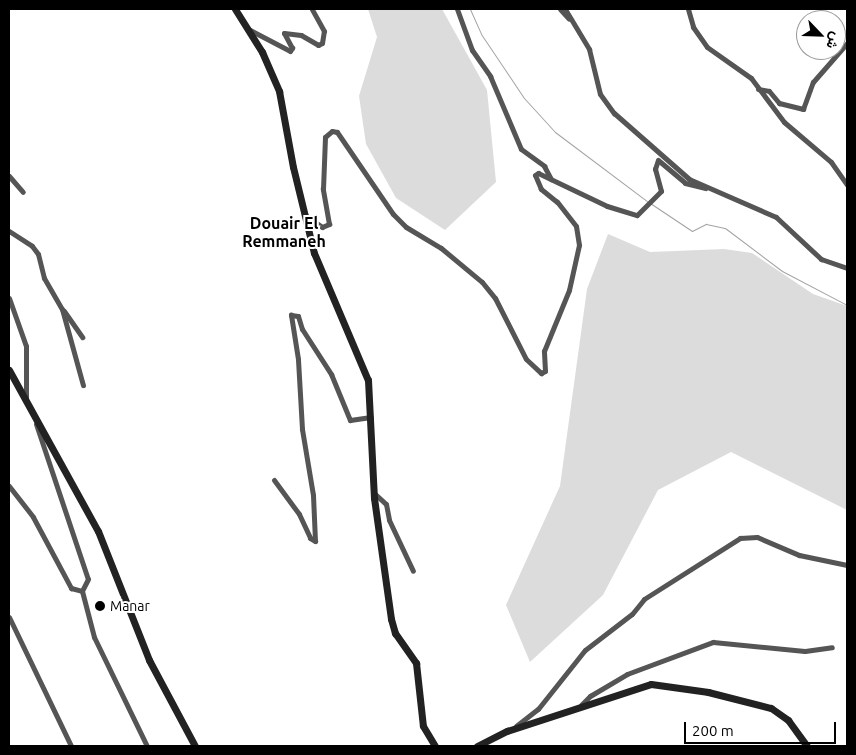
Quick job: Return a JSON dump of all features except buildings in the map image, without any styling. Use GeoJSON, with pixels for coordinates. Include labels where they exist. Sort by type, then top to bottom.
{"type":"FeatureCollection","features":[{"type":"Feature","properties":{"kind":"street"},"geometry":{"type":"LineString","coordinates":[[235,9],[248,29],[280,91],[303,213],[314,253],[368,380],[373,492],[391,620],[395,633],[416,662],[423,726],[435,746]]}},
{"type":"Feature","properties":{"kind":"street"},"geometry":{"type":"LineString","coordinates":[[248,29],[290,51],[292,48],[284,32],[301,35],[318,45],[322,43],[324,31],[312,9]]}},
{"type":"Feature","properties":{"kind":"street"},"geometry":{"type":"LineString","coordinates":[[457,9],[472,50],[490,76],[521,149],[544,166],[551,179]]}},
{"type":"Feature","properties":{"kind":"street"},"geometry":{"type":"LineString","coordinates":[[560,9],[575,24]]}},
{"type":"Feature","properties":{"kind":"street"},"geometry":{"type":"LineString","coordinates":[[565,9],[589,49],[604,101],[689,179],[705,188],[776,217],[821,259],[847,268]]}},
{"type":"Feature","properties":{"kind":"street"},"geometry":{"type":"LineString","coordinates":[[688,9],[693,27],[703,43],[744,72],[784,122],[831,162],[847,186]]}},
{"type":"Feature","properties":{"kind":"street"},"geometry":{"type":"LineString","coordinates":[[758,89],[769,91],[779,103],[803,109],[813,82],[847,43]]}},
{"type":"Feature","properties":{"kind":"street"},"geometry":{"type":"LineString","coordinates":[[303,213],[312,223],[326,227],[328,224],[323,188],[324,138],[332,131],[337,132],[393,214],[406,227],[441,248],[482,282],[495,298],[526,359],[541,373],[545,371],[544,351],[569,290],[579,245],[576,226],[534,179],[538,173],[629,215],[637,215],[661,192],[655,169],[658,160],[685,183],[705,188]]}},
{"type":"Feature","properties":{"kind":"street"},"geometry":{"type":"LineString","coordinates":[[9,176],[23,192]]}},
{"type":"Feature","properties":{"kind":"street"},"geometry":{"type":"LineString","coordinates":[[9,231],[32,246],[38,254],[44,278],[62,309],[82,337]]}},
{"type":"Feature","properties":{"kind":"street"},"geometry":{"type":"LineString","coordinates":[[9,298],[26,346],[26,398]]}},
{"type":"Feature","properties":{"kind":"street"},"geometry":{"type":"LineString","coordinates":[[62,309],[83,385]]}},
{"type":"Feature","properties":{"kind":"street"},"geometry":{"type":"LineString","coordinates":[[274,480],[299,514],[310,538],[315,541],[313,495],[302,429],[298,359],[291,315],[298,316],[302,328],[331,374],[350,420],[371,417]]}},
{"type":"Feature","properties":{"kind":"street"},"geometry":{"type":"LineString","coordinates":[[9,370],[26,398],[35,419],[88,578],[82,591],[94,636],[147,746]]}},
{"type":"Feature","properties":{"kind":"street"},"geometry":{"type":"LineString","coordinates":[[35,419],[98,531],[149,660],[195,746]]}},
{"type":"Feature","properties":{"kind":"street"},"geometry":{"type":"LineString","coordinates":[[9,486],[33,517],[71,588],[82,591]]}},
{"type":"Feature","properties":{"kind":"street"},"geometry":{"type":"LineString","coordinates":[[373,492],[386,504],[389,520],[413,571]]}},
{"type":"Feature","properties":{"kind":"street"},"geometry":{"type":"LineString","coordinates":[[507,731],[538,709],[585,650],[632,614],[644,599],[740,538],[758,537],[799,555],[847,565]]}},
{"type":"Feature","properties":{"kind":"street"},"geometry":{"type":"LineString","coordinates":[[9,617],[71,746]]}},
{"type":"Feature","properties":{"kind":"street"},"geometry":{"type":"LineString","coordinates":[[581,705],[594,693],[627,674],[713,642],[806,651],[832,647]]}},
{"type":"Feature","properties":{"kind":"street"},"geometry":{"type":"LineString","coordinates":[[477,746],[507,731],[581,705],[652,684],[698,690],[771,708],[788,720],[807,746]]}},
{"type":"Feature","properties":{"kind":"shaded area"},"geometry":{"type":"Polygon","coordinates":[[[368,9],[442,9],[487,90],[496,182],[445,230],[396,198],[366,144],[359,96],[377,37],[368,9]]]}},
{"type":"Feature","properties":{"kind":"shaded area"},"geometry":{"type":"Polygon","coordinates":[[[608,234],[650,252],[724,249],[752,253],[813,294],[847,306],[847,510],[731,452],[658,490],[603,595],[530,662],[506,605],[560,486],[587,289],[608,234]]]}},
{"type":"Feature","properties":{"kind":"waterway"},"geometry":{"type":"LineString","coordinates":[[470,9],[481,34],[524,98],[555,132],[647,201]]}},
{"type":"Feature","properties":{"kind":"waterway"},"geometry":{"type":"LineString","coordinates":[[650,203],[692,231],[706,224],[725,228],[782,271],[847,305]]}},
{"type":"Feature","properties":{"kind":"place","name":"Manar"},"geometry":{"type":"Point","coordinates":[100,606]}},
{"type":"Feature","properties":{"kind":"district","name":"Douair El Remmaneh"},"geometry":{"type":"Point","coordinates":[284,232]}}]}
